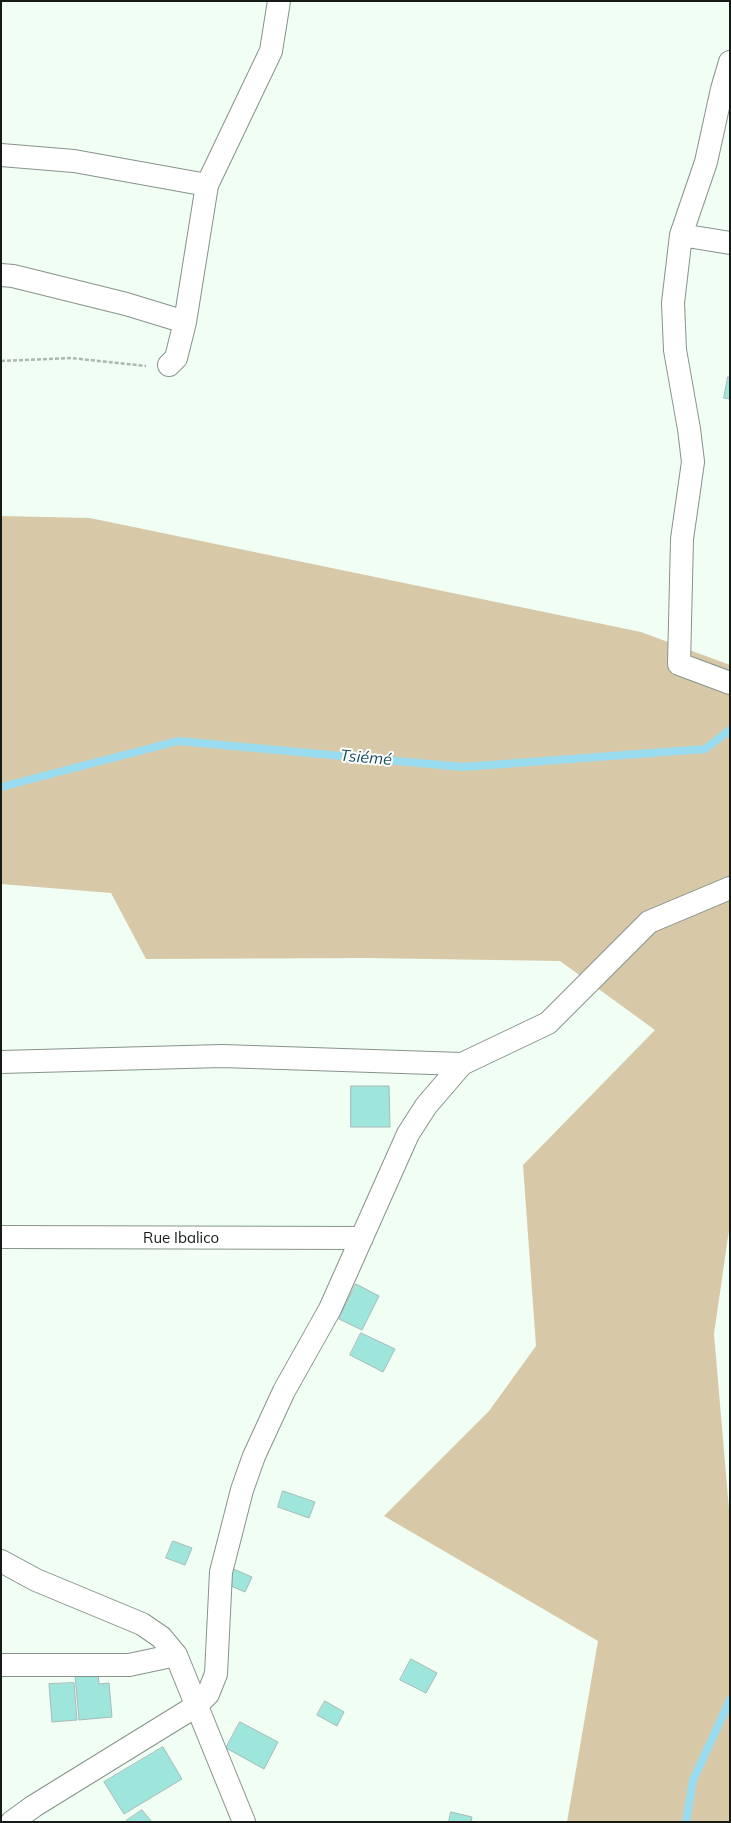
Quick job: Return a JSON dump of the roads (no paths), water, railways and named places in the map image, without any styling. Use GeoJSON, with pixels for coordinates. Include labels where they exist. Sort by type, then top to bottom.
{"type":"FeatureCollection","features":[{"type":"Feature","properties":{"kind":"street"},"geometry":{"type":"LineString","coordinates":[[169,365],[176,358],[185,322],[207,185],[271,52],[280,1]]}},
{"type":"Feature","properties":{"kind":"street"},"geometry":{"type":"LineString","coordinates":[[730,62],[722,89],[706,162],[681,235],[673,303],[675,350],[689,429],[693,462],[682,539],[679,664],[730,683]]}},
{"type":"Feature","properties":{"kind":"street"},"geometry":{"type":"LineString","coordinates":[[1,155],[74,161],[207,185]]}},
{"type":"Feature","properties":{"kind":"street"},"geometry":{"type":"LineString","coordinates":[[681,235],[730,243]]}},
{"type":"Feature","properties":{"kind":"street"},"geometry":{"type":"LineString","coordinates":[[1,275],[13,276],[126,304],[185,322]]}},
{"type":"Feature","properties":{"kind":"street"},"geometry":{"type":"LineString","coordinates":[[12,1822],[34,1806],[196,1706],[208,1694],[216,1674],[221,1572],[242,1490],[254,1456],[284,1391],[330,1309],[408,1134],[426,1106],[462,1064],[548,1023],[649,922],[730,888]]}},
{"type":"Feature","properties":{"kind":"street"},"geometry":{"type":"LineString","coordinates":[[1,1062],[222,1056],[462,1064]]}},
{"type":"Feature","properties":{"kind":"street","name":"Rue Ibalico"},"geometry":{"type":"LineString","coordinates":[[1,1237],[362,1238]]}},
{"type":"Feature","properties":{"kind":"street"},"geometry":{"type":"LineString","coordinates":[[1,1561],[36,1580],[142,1624],[161,1637],[176,1655],[244,1822]]}},
{"type":"Feature","properties":{"kind":"street"},"geometry":{"type":"LineString","coordinates":[[1,1666],[129,1665],[176,1655]]}},
{"type":"Feature","properties":{"kind":"waterway","name":"Tsiémé"},"geometry":{"type":"LineString","coordinates":[[1,787],[178,741],[463,767],[705,749],[730,730]]}},
{"type":"Feature","properties":{"kind":"waterway"},"geometry":{"type":"LineString","coordinates":[[686,1822],[693,1780],[730,1700]]}}]}
